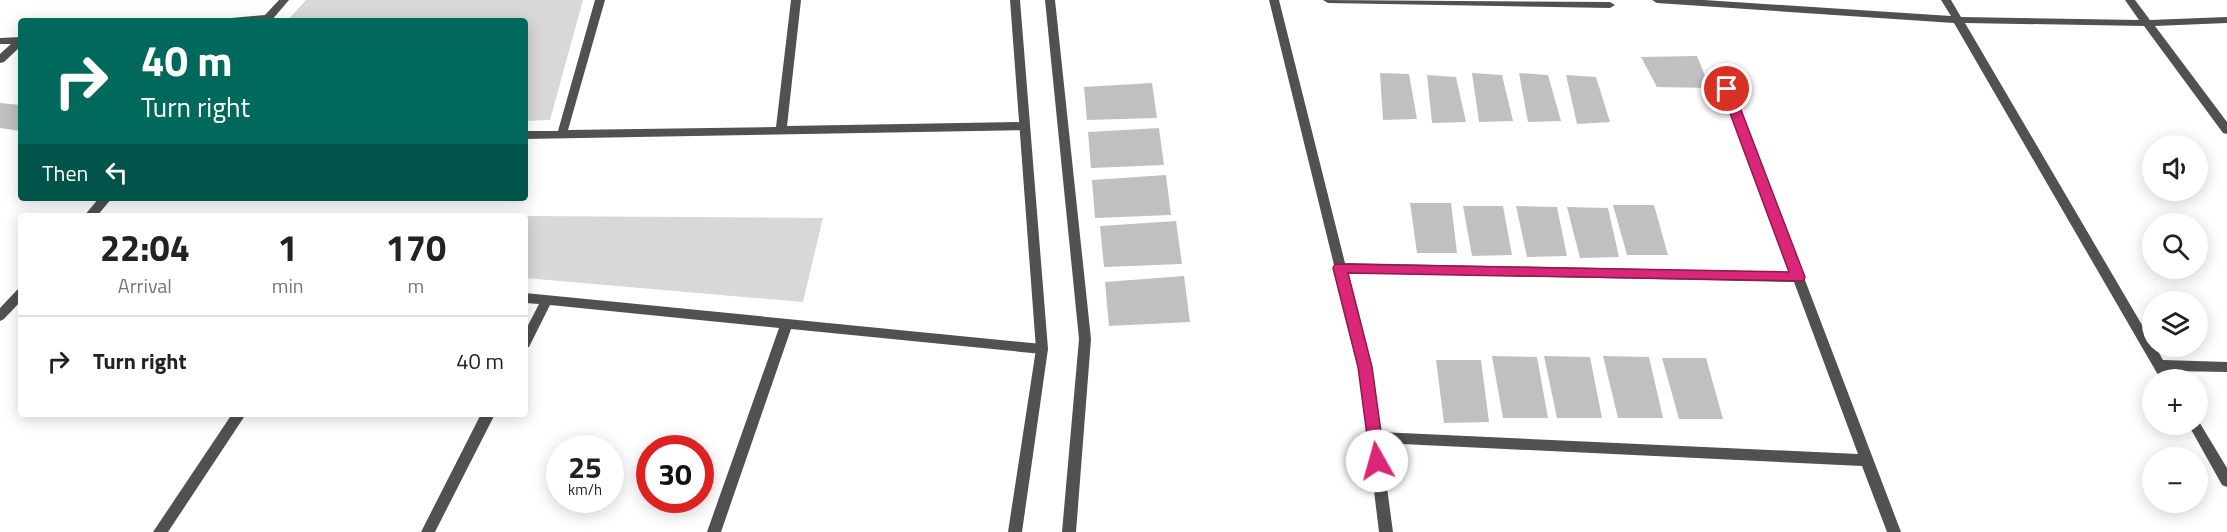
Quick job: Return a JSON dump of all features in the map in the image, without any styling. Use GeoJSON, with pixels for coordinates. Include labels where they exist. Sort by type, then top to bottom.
{"type":"FeatureCollection","features":[{"type":"Feature","properties":{"kind":"street"},"geometry":{"type":"LineString","coordinates":[[268,18],[284,0]]}},
{"type":"Feature","properties":{"kind":"street"},"geometry":{"type":"LineString","coordinates":[[562,134],[600,0]]}},
{"type":"Feature","properties":{"kind":"street"},"geometry":{"type":"LineString","coordinates":[[781,130],[796,0]]}},
{"type":"Feature","properties":{"kind":"street"},"geometry":{"type":"LineString","coordinates":[[1015,0],[1042,349],[1015,532]]}},
{"type":"Feature","properties":{"kind":"street"},"geometry":{"type":"LineString","coordinates":[[1050,0],[1085,339],[1069,532]]}},
{"type":"Feature","properties":{"kind":"street"},"geometry":{"type":"LineString","coordinates":[[1274,0],[1365,367],[1386,532]]}},
{"type":"Feature","properties":{"kind":"street"},"geometry":{"type":"LineString","coordinates":[[1328,0],[1610,5]]}},
{"type":"Feature","properties":{"kind":"street"},"geometry":{"type":"LineString","coordinates":[[1657,0],[1958,20],[2147,23],[2227,20]]}},
{"type":"Feature","properties":{"kind":"street"},"geometry":{"type":"LineString","coordinates":[[1946,0],[2161,369]]}},
{"type":"Feature","properties":{"kind":"street"},"geometry":{"type":"LineString","coordinates":[[2130,0],[2227,130]]}},
{"type":"Feature","properties":{"kind":"street"},"geometry":{"type":"LineString","coordinates":[[0,41],[18,40]]}},
{"type":"Feature","properties":{"kind":"street"},"geometry":{"type":"LineString","coordinates":[[0,60],[18,43]]}},
{"type":"Feature","properties":{"kind":"street"},"geometry":{"type":"LineString","coordinates":[[1727,89],[1894,532]]}},
{"type":"Feature","properties":{"kind":"street"},"geometry":{"type":"LineString","coordinates":[[528,135],[1025,126]]}},
{"type":"Feature","properties":{"kind":"street"},"geometry":{"type":"LineString","coordinates":[[93,213],[103,201]]}},
{"type":"Feature","properties":{"kind":"street"},"geometry":{"type":"LineString","coordinates":[[1340,268],[1798,277]]}},
{"type":"Feature","properties":{"kind":"street"},"geometry":{"type":"LineString","coordinates":[[0,316],[18,296]]}},
{"type":"Feature","properties":{"kind":"street"},"geometry":{"type":"LineString","coordinates":[[528,298],[1042,349]]}},
{"type":"Feature","properties":{"kind":"street"},"geometry":{"type":"LineString","coordinates":[[528,337],[547,300]]}},
{"type":"Feature","properties":{"kind":"street"},"geometry":{"type":"LineString","coordinates":[[714,532],[787,324]]}},
{"type":"Feature","properties":{"kind":"street"},"geometry":{"type":"LineString","coordinates":[[2159,365],[2227,367]]}},
{"type":"Feature","properties":{"kind":"street"},"geometry":{"type":"LineString","coordinates":[[160,532],[237,417]]}},
{"type":"Feature","properties":{"kind":"street"},"geometry":{"type":"LineString","coordinates":[[428,532],[486,417]]}},
{"type":"Feature","properties":{"kind":"street"},"geometry":{"type":"LineString","coordinates":[[2200,435],[2227,481]]}},
{"type":"Feature","properties":{"kind":"street"},"geometry":{"type":"LineString","coordinates":[[1374,438],[1867,460]]}},
{"type":"Feature","properties":{"kind":"shaded area"},"geometry":{"type":"Polygon","coordinates":[[[306,0],[583,0],[550,120],[528,121],[528,18],[290,18],[306,0]]]}},
{"type":"Feature","properties":{"kind":"shaded area"},"geometry":{"type":"Polygon","coordinates":[[[528,216],[823,218],[803,302],[528,278],[528,216]]]}},
{"type":"Feature","properties":{"kind":"building"},"geometry":{"type":"Polygon","coordinates":[[[1697,56],[1710,88],[1657,87],[1641,57],[1697,56]]]}},
{"type":"Feature","properties":{"kind":"building"},"geometry":{"type":"Polygon","coordinates":[[[1380,73],[1409,74],[1417,119],[1383,120],[1380,73]]]}},
{"type":"Feature","properties":{"kind":"building"},"geometry":{"type":"Polygon","coordinates":[[[1472,73],[1502,75],[1513,121],[1479,122],[1472,73]]]}},
{"type":"Feature","properties":{"kind":"building"},"geometry":{"type":"Polygon","coordinates":[[[1519,73],[1548,75],[1561,121],[1528,122],[1519,73]]]}},
{"type":"Feature","properties":{"kind":"building"},"geometry":{"type":"Polygon","coordinates":[[[1427,75],[1456,77],[1466,122],[1432,123],[1427,75]]]}},
{"type":"Feature","properties":{"kind":"building"},"geometry":{"type":"Polygon","coordinates":[[[1566,75],[1596,77],[1610,122],[1577,124],[1566,75]]]}},
{"type":"Feature","properties":{"kind":"building"},"geometry":{"type":"Polygon","coordinates":[[[1152,83],[1157,118],[1087,120],[1084,87],[1152,83]]]}},
{"type":"Feature","properties":{"kind":"building"},"geometry":{"type":"Polygon","coordinates":[[[0,103],[18,105],[18,131],[0,128],[0,103]]]}},
{"type":"Feature","properties":{"kind":"building"},"geometry":{"type":"Polygon","coordinates":[[[1159,128],[1164,165],[1091,168],[1088,132],[1159,128]]]}},
{"type":"Feature","properties":{"kind":"building"},"geometry":{"type":"Polygon","coordinates":[[[1166,175],[1171,215],[1095,218],[1092,180],[1166,175]]]}},
{"type":"Feature","properties":{"kind":"building"},"geometry":{"type":"Polygon","coordinates":[[[1410,203],[1451,203],[1457,253],[1417,253],[1410,203]]]}},
{"type":"Feature","properties":{"kind":"building"},"geometry":{"type":"Polygon","coordinates":[[[1613,205],[1654,205],[1668,255],[1627,255],[1613,205]]]}},
{"type":"Feature","properties":{"kind":"building"},"geometry":{"type":"Polygon","coordinates":[[[1463,206],[1503,206],[1512,255],[1472,256],[1463,206]]]}},
{"type":"Feature","properties":{"kind":"building"},"geometry":{"type":"Polygon","coordinates":[[[1516,206],[1557,207],[1567,256],[1527,257],[1516,206]]]}},
{"type":"Feature","properties":{"kind":"building"},"geometry":{"type":"Polygon","coordinates":[[[1567,207],[1608,208],[1619,257],[1580,258],[1567,207]]]}},
{"type":"Feature","properties":{"kind":"building"},"geometry":{"type":"Polygon","coordinates":[[[1176,221],[1182,264],[1104,267],[1100,226],[1176,221]]]}},
{"type":"Feature","properties":{"kind":"building"},"geometry":{"type":"Polygon","coordinates":[[[1184,276],[1190,322],[1109,326],[1105,282],[1184,276]]]}},
{"type":"Feature","properties":{"kind":"building"},"geometry":{"type":"Polygon","coordinates":[[[1492,356],[1537,357],[1548,418],[1503,418],[1492,356]]]}},
{"type":"Feature","properties":{"kind":"building"},"geometry":{"type":"Polygon","coordinates":[[[1544,356],[1590,357],[1602,418],[1557,418],[1544,356]]]}},
{"type":"Feature","properties":{"kind":"building"},"geometry":{"type":"Polygon","coordinates":[[[1603,356],[1649,357],[1663,418],[1618,418],[1603,356]]]}},
{"type":"Feature","properties":{"kind":"building"},"geometry":{"type":"Polygon","coordinates":[[[1662,358],[1706,358],[1723,419],[1679,419],[1662,358]]]}},
{"type":"Feature","properties":{"kind":"building"},"geometry":{"type":"Polygon","coordinates":[[[1436,360],[1481,360],[1489,422],[1444,423],[1436,360]]]}},
{"type":"Feature","properties":{"kind":"route"},"geometry":{"type":"LineString","coordinates":[[1377,461],[1365,367],[1340,268],[1798,277],[1727,89]]}}]}
